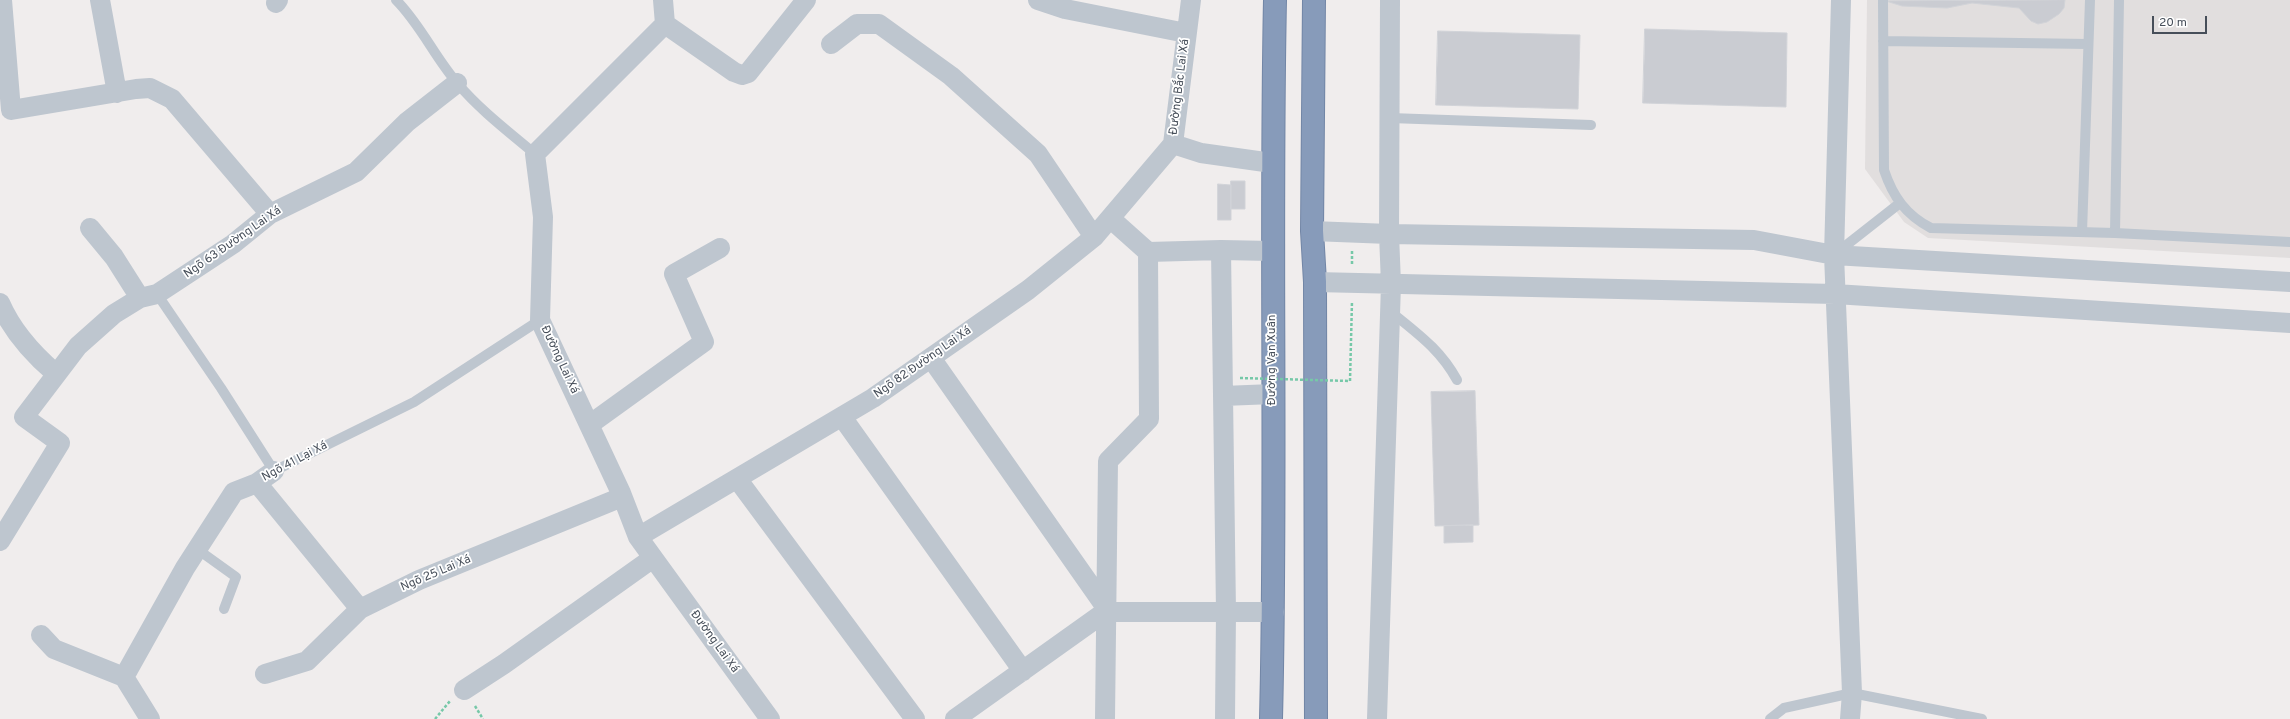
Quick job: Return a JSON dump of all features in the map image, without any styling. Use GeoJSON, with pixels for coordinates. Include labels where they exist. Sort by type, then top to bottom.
{"type":"FeatureCollection","features":[{"type":"Feature","properties":{"kind":"highway","name":"Đường Vạn Xuân"},"geometry":{"type":"LineString","coordinates":[[1271,719],[1274,612],[1272,163],[1275,0]]}},
{"type":"Feature","properties":{"kind":"highway"},"geometry":{"type":"LineString","coordinates":[[1314,0],[1312,231],[1315,282],[1316,719]]}},
{"type":"Feature","properties":{"kind":"street"},"geometry":{"type":"LineString","coordinates":[[2,0],[3,61],[11,110],[150,88],[172,100],[270,214]]}},
{"type":"Feature","properties":{"kind":"street"},"geometry":{"type":"LineString","coordinates":[[100,0],[117,93]]}},
{"type":"Feature","properties":{"kind":"street"},"geometry":{"type":"LineString","coordinates":[[535,154],[665,24],[663,0]]}},
{"type":"Feature","properties":{"kind":"street"},"geometry":{"type":"LineString","coordinates":[[665,24],[734,72],[742,74],[748,72],[806,0]]}},
{"type":"Feature","properties":{"kind":"street"},"geometry":{"type":"LineString","coordinates":[[1038,0],[1065,9],[1186,33]]}},
{"type":"Feature","properties":{"kind":"street","name":"Đường Bắc Lai Xá"},"geometry":{"type":"LineString","coordinates":[[1191,0],[1173,144],[1201,153],[1272,163]]}},
{"type":"Feature","properties":{"kind":"street"},"geometry":{"type":"LineString","coordinates":[[1377,719],[1391,284],[1389,234],[1390,0]]}},
{"type":"Feature","properties":{"kind":"street"},"geometry":{"type":"LineString","coordinates":[[1842,0],[1834,255],[1852,693],[1850,719]]}},
{"type":"Feature","properties":{"kind":"street"},"geometry":{"type":"LineString","coordinates":[[831,44],[857,24],[879,24],[951,76],[1038,154],[1094,237]]}},
{"type":"Feature","properties":{"kind":"street","name":"Ngõ 63 Đường Lai Xá"},"geometry":{"type":"LineString","coordinates":[[0,541],[60,442],[24,418],[42,395],[55,373],[94,330],[114,314],[148,296],[233,244],[270,214],[356,172],[407,122],[457,83]]}},
{"type":"Feature","properties":{"kind":"street","name":"Ngõ 82 Đường Lai Xá"},"geometry":{"type":"LineString","coordinates":[[638,537],[738,480],[842,417],[931,358],[1028,290],[1094,237],[1111,219],[1173,144]]}},
{"type":"Feature","properties":{"kind":"street","name":"Đường Lai Xá"},"geometry":{"type":"LineString","coordinates":[[535,154],[543,217],[540,320],[590,425],[638,537],[770,719]]}},
{"type":"Feature","properties":{"kind":"street"},"geometry":{"type":"LineString","coordinates":[[1111,219],[1148,252],[1221,250],[1272,251]]}},
{"type":"Feature","properties":{"kind":"street"},"geometry":{"type":"LineString","coordinates":[[90,228],[148,296]]}},
{"type":"Feature","properties":{"kind":"street"},"geometry":{"type":"LineString","coordinates":[[1312,231],[1389,234],[1754,240],[1834,255],[2290,282]]}},
{"type":"Feature","properties":{"kind":"street"},"geometry":{"type":"LineString","coordinates":[[590,425],[704,342],[674,274],[720,248]]}},
{"type":"Feature","properties":{"kind":"street"},"geometry":{"type":"LineString","coordinates":[[1221,250],[1226,612],[1225,719]]}},
{"type":"Feature","properties":{"kind":"street"},"geometry":{"type":"LineString","coordinates":[[1105,719],[1108,461],[1149,419],[1148,252]]}},
{"type":"Feature","properties":{"kind":"street"},"geometry":{"type":"LineString","coordinates":[[1315,282],[1835,294],[2290,323]]}},
{"type":"Feature","properties":{"kind":"street"},"geometry":{"type":"LineString","coordinates":[[0,303],[14,328],[35,355],[55,373]]}},
{"type":"Feature","properties":{"kind":"street"},"geometry":{"type":"LineString","coordinates":[[931,358],[1106,610]]}},
{"type":"Feature","properties":{"kind":"street"},"geometry":{"type":"LineString","coordinates":[[1223,396],[1273,394]]}},
{"type":"Feature","properties":{"kind":"street"},"geometry":{"type":"LineString","coordinates":[[842,417],[1023,671]]}},
{"type":"Feature","properties":{"kind":"street","name":"Ngõ 41 Lại Xá"},"geometry":{"type":"LineString","coordinates":[[124,677],[197,549],[234,492],[257,483],[274,471]]}},
{"type":"Feature","properties":{"kind":"street"},"geometry":{"type":"LineString","coordinates":[[738,480],[915,719]]}},
{"type":"Feature","properties":{"kind":"street"},"geometry":{"type":"LineString","coordinates":[[257,483],[360,609]]}},
{"type":"Feature","properties":{"kind":"street","name":"Ngõ 25 Lai Xá"},"geometry":{"type":"LineString","coordinates":[[266,674],[307,661],[360,609],[419,580],[622,497]]}},
{"type":"Feature","properties":{"kind":"street"},"geometry":{"type":"LineString","coordinates":[[464,690],[504,664],[653,558]]}},
{"type":"Feature","properties":{"kind":"street"},"geometry":{"type":"LineString","coordinates":[[955,719],[1106,610],[1274,612]]}},
{"type":"Feature","properties":{"kind":"street"},"geometry":{"type":"LineString","coordinates":[[41,635],[54,649],[124,677],[150,719]]}},
{"type":"Feature","properties":{"kind":"lane"},"geometry":{"type":"LineString","coordinates":[[396,0],[411,15],[457,83],[473,100],[535,154]]}},
{"type":"Feature","properties":{"kind":"lane"},"geometry":{"type":"LineString","coordinates":[[1882,0],[1884,170],[1890,188],[1900,203],[1917,220],[1931,228],[2115,233],[2290,242]]}},
{"type":"Feature","properties":{"kind":"lane"},"geometry":{"type":"LineString","coordinates":[[2082,232],[2090,0]]}},
{"type":"Feature","properties":{"kind":"lane"},"geometry":{"type":"LineString","coordinates":[[2115,233],[2119,0]]}},
{"type":"Feature","properties":{"kind":"lane"},"geometry":{"type":"LineString","coordinates":[[1883,41],[2088,44]]}},
{"type":"Feature","properties":{"kind":"lane"},"geometry":{"type":"LineString","coordinates":[[1390,118],[1591,125]]}},
{"type":"Feature","properties":{"kind":"lane"},"geometry":{"type":"LineString","coordinates":[[1834,255],[1900,203]]}},
{"type":"Feature","properties":{"kind":"lane"},"geometry":{"type":"LineString","coordinates":[[148,296],[221,388],[274,471]]}},
{"type":"Feature","properties":{"kind":"lane"},"geometry":{"type":"LineString","coordinates":[[1390,312],[1421,336],[1446,360],[1457,380]]}},
{"type":"Feature","properties":{"kind":"lane","name":"Ngõ 41 Lại Xá"},"geometry":{"type":"LineString","coordinates":[[274,471],[414,402],[540,320]]}},
{"type":"Feature","properties":{"kind":"lane"},"geometry":{"type":"LineString","coordinates":[[197,549],[236,577],[224,609]]}},
{"type":"Feature","properties":{"kind":"lane"},"geometry":{"type":"LineString","coordinates":[[1770,719],[1784,708],[1852,693],[1982,719]]}},
{"type":"Feature","properties":{"kind":"path"},"geometry":{"type":"LineString","coordinates":[[1240,378],[1350,381],[1352,346]]}},
{"type":"Feature","properties":{"kind":"path"},"geometry":{"type":"LineString","coordinates":[[435,719],[444,707],[464,690]]}},
{"type":"Feature","properties":{"kind":"shaded area"},"geometry":{"type":"Polygon","coordinates":[[[1867,0],[2290,0],[2290,258],[1928,238],[1904,222],[1865,169],[1867,0]]]}},
{"type":"Feature","properties":{"kind":"building"},"geometry":{"type":"Polygon","coordinates":[[[2065,0],[2064,8],[2059,14],[2047,22],[2038,24],[2031,21],[2019,8],[1972,3],[1947,8],[1902,6],[1886,1],[2065,0]]]}},
{"type":"Feature","properties":{"kind":"building"},"geometry":{"type":"Polygon","coordinates":[[[1645,29],[1787,33],[1786,107],[1643,103],[1645,29]]]}},
{"type":"Feature","properties":{"kind":"building"},"geometry":{"type":"Polygon","coordinates":[[[1438,31],[1580,35],[1578,109],[1436,105],[1438,31]]]}},
{"type":"Feature","properties":{"kind":"building"},"geometry":{"type":"Polygon","coordinates":[[[1231,181],[1245,181],[1245,209],[1231,209],[1231,181]]]}},
{"type":"Feature","properties":{"kind":"building"},"geometry":{"type":"Polygon","coordinates":[[[1218,184],[1231,185],[1231,220],[1218,220],[1218,184]]]}},
{"type":"Feature","properties":{"kind":"building"},"geometry":{"type":"Polygon","coordinates":[[[1475,391],[1479,525],[1435,526],[1431,392],[1475,391]]]}},
{"type":"Feature","properties":{"kind":"building"},"geometry":{"type":"Polygon","coordinates":[[[1473,525],[1473,542],[1444,543],[1444,526],[1473,525]]]}}]}
